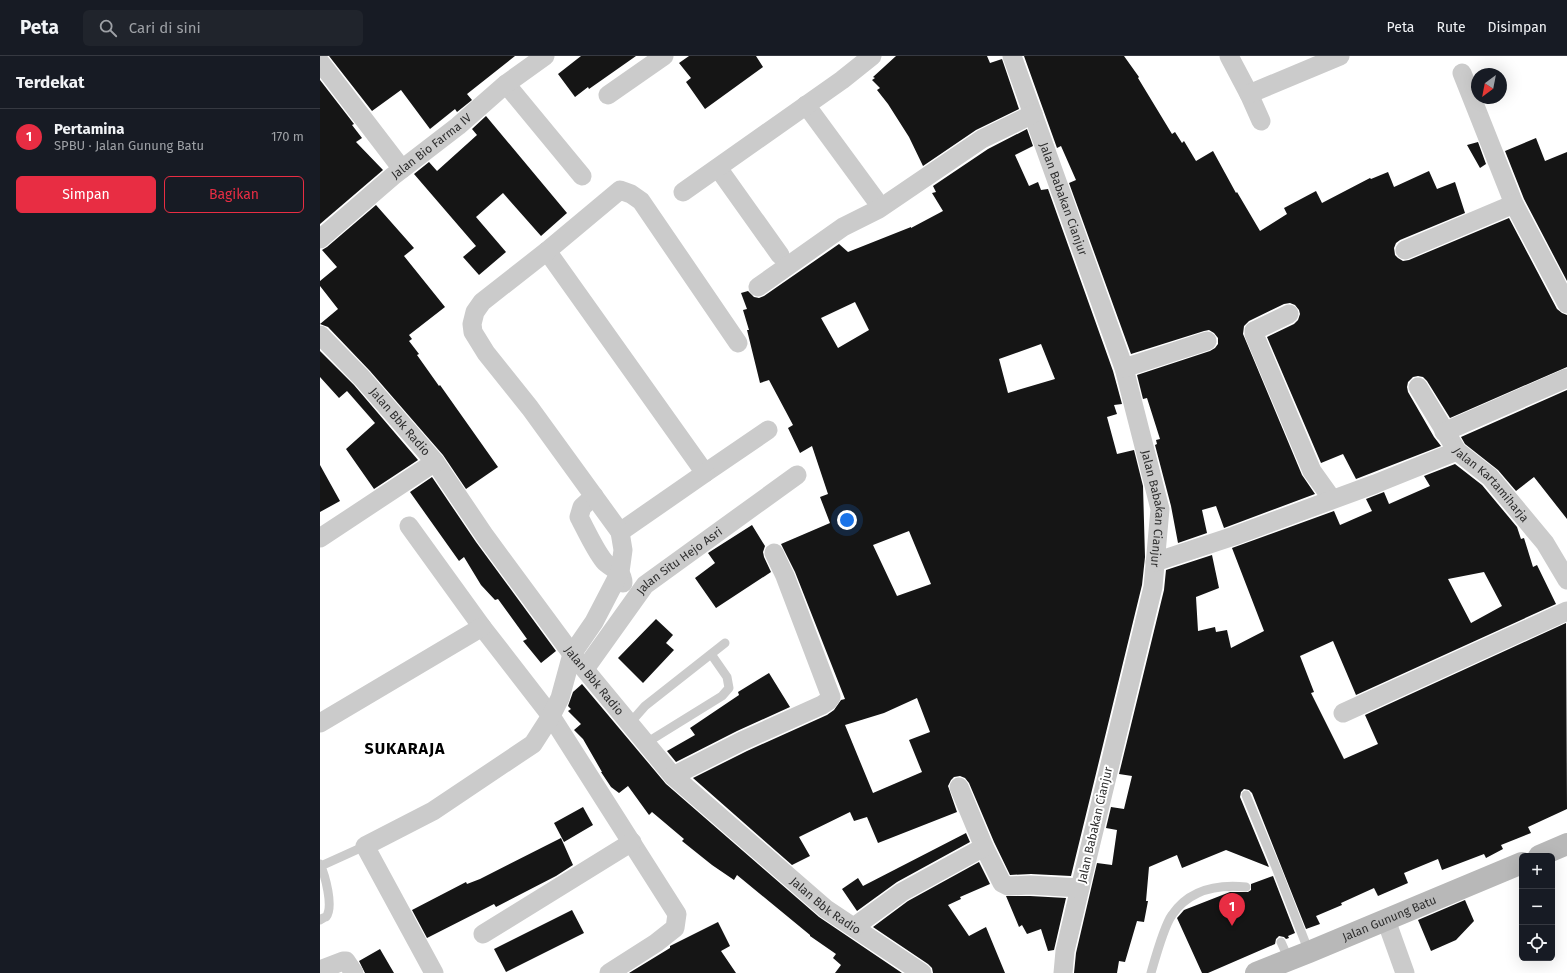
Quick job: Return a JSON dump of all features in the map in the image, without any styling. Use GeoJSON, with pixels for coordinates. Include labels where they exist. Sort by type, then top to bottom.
{"type":"FeatureCollection","features":[{"type":"Feature","properties":{"kind":"main road"},"geometry":{"type":"LineString","coordinates":[[1546,853],[1567,844]]}},
{"type":"Feature","properties":{"kind":"main road","name":"Jalan Gunung Batu"},"geometry":{"type":"LineString","coordinates":[[1256,973],[1285,951],[1309,952],[1519,864]]}},
{"type":"Feature","properties":{"kind":"street","name":"Jalan Bio Farma IV"},"geometry":{"type":"LineString","coordinates":[[320,239],[402,169],[458,126],[506,84],[545,56]]}},
{"type":"Feature","properties":{"kind":"street"},"geometry":{"type":"LineString","coordinates":[[608,95],[664,56]]}},
{"type":"Feature","properties":{"kind":"street"},"geometry":{"type":"LineString","coordinates":[[683,192],[842,80],[872,56]]}},
{"type":"Feature","properties":{"kind":"street","name":"Jalan Babakan Cianjur"},"geometry":{"type":"LineString","coordinates":[[1012,56],[1124,368],[1160,509],[1153,587],[1065,951],[1062,973]]}},
{"type":"Feature","properties":{"kind":"street"},"geometry":{"type":"LineString","coordinates":[[1228,56],[1249,94],[1260,121]]}},
{"type":"Feature","properties":{"kind":"street"},"geometry":{"type":"LineString","coordinates":[[1249,94],[1340,56]]}},
{"type":"Feature","properties":{"kind":"street"},"geometry":{"type":"LineString","coordinates":[[320,62],[402,169]]}},
{"type":"Feature","properties":{"kind":"street"},"geometry":{"type":"LineString","coordinates":[[1462,73],[1514,204],[1567,304]]}},
{"type":"Feature","properties":{"kind":"street"},"geometry":{"type":"LineString","coordinates":[[506,84],[582,176]]}},
{"type":"Feature","properties":{"kind":"street"},"geometry":{"type":"LineString","coordinates":[[806,105],[875,199]]}},
{"type":"Feature","properties":{"kind":"street"},"geometry":{"type":"LineString","coordinates":[[758,287],[843,227],[879,209],[982,139],[1033,114]]}},
{"type":"Feature","properties":{"kind":"street"},"geometry":{"type":"LineString","coordinates":[[718,168],[780,255]]}},
{"type":"Feature","properties":{"kind":"street"},"geometry":{"type":"LineString","coordinates":[[620,572],[623,550],[620,532],[530,408],[486,353],[473,332],[472,324],[475,312],[482,302],[547,252],[620,190],[631,194],[641,201],[738,343]]}},
{"type":"Feature","properties":{"kind":"street"},"geometry":{"type":"LineString","coordinates":[[1405,250],[1514,204]]}},
{"type":"Feature","properties":{"kind":"street"},"geometry":{"type":"LineString","coordinates":[[547,252],[706,473]]}},
{"type":"Feature","properties":{"kind":"street"},"geometry":{"type":"LineString","coordinates":[[1289,314],[1254,331],[1312,471],[1332,499]]}},
{"type":"Feature","properties":{"kind":"street","name":"Jalan Bbk Radio"},"geometry":{"type":"LineString","coordinates":[[320,335],[362,378],[434,462],[485,536],[579,661],[673,776],[826,909],[922,973]]}},
{"type":"Feature","properties":{"kind":"street"},"geometry":{"type":"LineString","coordinates":[[1124,368],[1206,340]]}},
{"type":"Feature","properties":{"kind":"street"},"geometry":{"type":"LineString","coordinates":[[1444,432],[1567,378]]}},
{"type":"Feature","properties":{"kind":"street","name":"Jalan Kartamiharja"},"geometry":{"type":"LineString","coordinates":[[1418,387],[1444,432],[1457,451],[1490,477],[1545,543],[1567,580]]}},
{"type":"Feature","properties":{"kind":"street"},"geometry":{"type":"LineString","coordinates":[[620,532],[768,430]]}},
{"type":"Feature","properties":{"kind":"street"},"geometry":{"type":"LineString","coordinates":[[1155,562],[1234,536],[1375,484],[1457,451]]}},
{"type":"Feature","properties":{"kind":"street"},"geometry":{"type":"LineString","coordinates":[[320,538],[434,462]]}},
{"type":"Feature","properties":{"kind":"street","name":"Jalan Situ Hejo Asri"},"geometry":{"type":"LineString","coordinates":[[579,661],[645,585],[796,475]]}},
{"type":"Feature","properties":{"kind":"street"},"geometry":{"type":"LineString","coordinates":[[434,973],[365,846],[433,811],[533,744],[551,716],[579,661],[603,627],[623,584],[623,578],[620,572],[604,561],[579,517],[582,507],[594,496]]}},
{"type":"Feature","properties":{"kind":"street"},"geometry":{"type":"LineString","coordinates":[[409,526],[482,627],[551,716],[677,914],[675,928],[656,943],[609,973]]}},
{"type":"Feature","properties":{"kind":"street"},"geometry":{"type":"LineString","coordinates":[[673,776],[742,741],[822,705],[828,701],[831,696],[785,576],[774,553]]}},
{"type":"Feature","properties":{"kind":"street"},"geometry":{"type":"LineString","coordinates":[[1343,713],[1567,612]]}},
{"type":"Feature","properties":{"kind":"street"},"geometry":{"type":"LineString","coordinates":[[320,724],[482,627]]}},
{"type":"Feature","properties":{"kind":"street"},"geometry":{"type":"LineString","coordinates":[[959,787],[984,847],[1002,883],[1008,886],[1030,885],[1080,888]]}},
{"type":"Feature","properties":{"kind":"street"},"geometry":{"type":"LineString","coordinates":[[483,934],[632,842]]}},
{"type":"Feature","properties":{"kind":"street"},"geometry":{"type":"LineString","coordinates":[[854,927],[902,892],[984,847]]}},
{"type":"Feature","properties":{"kind":"street"},"geometry":{"type":"LineString","coordinates":[[1386,920],[1405,973]]}},
{"type":"Feature","properties":{"kind":"street"},"geometry":{"type":"LineString","coordinates":[[320,970],[343,960],[346,961],[354,973]]}},
{"type":"Feature","properties":{"kind":"lane"},"geometry":{"type":"LineString","coordinates":[[630,722],[645,706],[725,643]]}},
{"type":"Feature","properties":{"kind":"lane"},"geometry":{"type":"LineString","coordinates":[[646,743],[722,696],[729,688],[727,677],[712,654]]}},
{"type":"Feature","properties":{"kind":"lane"},"geometry":{"type":"LineString","coordinates":[[1246,795],[1309,952]]}},
{"type":"Feature","properties":{"kind":"lane"},"geometry":{"type":"LineString","coordinates":[[320,920],[325,917],[329,909],[330,901],[320,865],[365,846]]}},
{"type":"Feature","properties":{"kind":"lane"},"geometry":{"type":"LineString","coordinates":[[1150,973],[1171,916],[1184,900],[1198,891],[1232,885],[1246,887]]}},
{"type":"Feature","properties":{"kind":"building"},"geometry":{"type":"Polygon","coordinates":[[[329,56],[515,56],[467,94],[472,100],[457,112],[455,109],[430,129],[401,90],[372,111],[329,56]]]}},
{"type":"Feature","properties":{"kind":"building"},"geometry":{"type":"Polygon","coordinates":[[[581,56],[636,56],[575,97],[558,74],[581,56]]]}},
{"type":"Feature","properties":{"kind":"building"},"geometry":{"type":"Polygon","coordinates":[[[689,56],[756,56],[763,67],[705,109],[686,82],[691,78],[679,63],[689,56]]]}},
{"type":"Feature","properties":{"kind":"building"},"geometry":{"type":"Polygon","coordinates":[[[896,56],[987,56],[990,63],[1002,59],[1019,109],[976,130],[923,166],[909,137],[888,104],[877,90],[880,88],[872,80],[875,78],[873,77],[896,56]]]}},
{"type":"Feature","properties":{"kind":"building"},"geometry":{"type":"Polygon","coordinates":[[[1024,56],[1124,56],[1139,77],[1138,78],[1172,134],[1175,132],[1182,143],[1184,141],[1196,161],[1213,151],[1236,193],[1237,192],[1260,231],[1287,214],[1284,208],[1316,191],[1322,203],[1370,178],[1371,179],[1388,172],[1394,187],[1429,171],[1437,189],[1455,182],[1465,213],[1400,240],[1396,243],[1394,248],[1395,255],[1403,261],[1409,260],[1509,218],[1557,309],[1567,315],[1567,367],[1450,418],[1427,381],[1423,377],[1413,377],[1408,382],[1408,392],[1434,437],[1441,446],[1356,479],[1343,454],[1321,463],[1267,337],[1294,324],[1298,320],[1300,314],[1295,305],[1290,303],[1284,304],[1249,321],[1244,326],[1243,334],[1302,475],[1315,494],[1224,528],[1216,506],[1202,510],[1207,533],[1178,543],[1171,506],[1155,445],[1157,444],[1156,440],[1160,439],[1147,398],[1143,399],[1137,375],[1210,351],[1218,344],[1218,338],[1209,330],[1131,354],[1069,183],[1076,180],[1061,146],[1057,148],[1024,56]]]}},
{"type":"Feature","properties":{"kind":"building"},"geometry":{"type":"Polygon","coordinates":[[[320,80],[354,124],[352,125],[362,138],[356,142],[383,170],[320,224],[320,80]]]}},
{"type":"Feature","properties":{"kind":"building"},"geometry":{"type":"Polygon","coordinates":[[[486,116],[567,213],[541,236],[503,193],[476,217],[506,252],[479,275],[463,257],[476,246],[414,174],[429,162],[437,171],[477,135],[472,129],[486,116]]]}},
{"type":"Feature","properties":{"kind":"building"},"geometry":{"type":"Polygon","coordinates":[[[1027,129],[1033,146],[1015,155],[1029,186],[1038,182],[1041,190],[1048,189],[1113,371],[1122,404],[1114,405],[1117,414],[1107,417],[1117,454],[1134,450],[1143,486],[1145,557],[1142,585],[1071,876],[1031,874],[1010,875],[969,783],[965,778],[960,776],[954,777],[948,786],[957,812],[878,843],[867,817],[854,821],[850,812],[799,837],[810,856],[792,865],[693,778],[747,751],[827,715],[834,710],[841,700],[845,699],[795,572],[781,544],[830,523],[820,497],[828,494],[812,446],[800,453],[788,428],[793,425],[769,380],[760,383],[747,330],[749,330],[743,310],[747,309],[741,293],[748,291],[754,297],[759,298],[764,296],[839,244],[848,252],[911,228],[943,211],[932,193],[936,192],[933,186],[988,149],[1027,129]],[[855,302],[821,318],[838,348],[869,330],[855,302]],[[1041,344],[999,359],[1008,393],[1055,379],[1041,344]],[[909,531],[873,545],[897,596],[931,584],[909,531]],[[917,698],[884,713],[845,725],[873,793],[922,772],[909,740],[930,732],[917,698]]]}},
{"type":"Feature","properties":{"kind":"building"},"geometry":{"type":"Polygon","coordinates":[[[1536,138],[1545,161],[1567,152],[1567,281],[1524,199],[1505,151],[1536,138]]]}},
{"type":"Feature","properties":{"kind":"building"},"geometry":{"type":"Polygon","coordinates":[[[1478,142],[1486,164],[1480,168],[1467,145],[1478,142]]]}},
{"type":"Feature","properties":{"kind":"building"},"geometry":{"type":"Polygon","coordinates":[[[376,205],[414,248],[404,256],[445,307],[409,335],[412,339],[409,341],[419,354],[417,355],[498,467],[466,489],[443,455],[370,371],[328,327],[320,324],[338,309],[320,286],[320,281],[337,267],[322,250],[376,205]]]}},
{"type":"Feature","properties":{"kind":"building"},"geometry":{"type":"Polygon","coordinates":[[[320,351],[354,385],[418,460],[374,489],[346,449],[375,423],[347,391],[339,398],[320,377],[320,351]]]}},
{"type":"Feature","properties":{"kind":"building"},"geometry":{"type":"Polygon","coordinates":[[[1567,390],[1567,519],[1534,477],[1516,491],[1498,470],[1465,444],[1461,437],[1567,390]]]}},
{"type":"Feature","properties":{"kind":"building"},"geometry":{"type":"Polygon","coordinates":[[[1455,464],[1482,485],[1517,527],[1521,539],[1524,538],[1533,567],[1537,565],[1556,604],[1356,695],[1333,641],[1300,656],[1314,692],[1311,693],[1344,759],[1378,744],[1365,715],[1566,623],[1567,809],[1528,827],[1531,833],[1501,845],[1503,849],[1486,858],[1484,854],[1442,870],[1438,859],[1404,873],[1408,883],[1378,896],[1374,888],[1341,903],[1342,905],[1316,916],[1320,924],[1306,929],[1252,793],[1249,790],[1244,789],[1241,792],[1240,797],[1269,867],[1226,850],[1182,868],[1177,855],[1149,867],[1146,901],[1148,901],[1144,922],[1137,921],[1125,962],[1119,961],[1117,973],[1074,973],[1076,953],[1097,863],[1112,865],[1117,830],[1106,828],[1111,807],[1124,809],[1132,776],[1119,774],[1164,590],[1166,570],[1212,555],[1219,588],[1196,597],[1198,631],[1215,627],[1216,632],[1227,630],[1231,648],[1264,631],[1232,548],[1334,511],[1340,525],[1372,511],[1366,499],[1384,492],[1389,504],[1430,486],[1424,476],[1455,464]],[[1484,572],[1448,579],[1471,623],[1502,606],[1484,572]]]}},
{"type":"Feature","properties":{"kind":"building"},"geometry":{"type":"Polygon","coordinates":[[[320,465],[340,501],[320,512],[320,465]]]}},
{"type":"Feature","properties":{"kind":"building"},"geometry":{"type":"Polygon","coordinates":[[[432,477],[476,542],[556,651],[541,663],[523,641],[527,639],[498,599],[495,600],[481,585],[464,557],[459,561],[410,492],[432,477]]]}},
{"type":"Feature","properties":{"kind":"building"},"geometry":{"type":"Polygon","coordinates":[[[752,525],[765,546],[763,552],[764,557],[771,572],[716,608],[695,578],[715,563],[708,553],[752,525]]]}},
{"type":"Feature","properties":{"kind":"building"},"geometry":{"type":"Polygon","coordinates":[[[656,619],[673,635],[666,643],[674,650],[643,683],[618,658],[656,619]]]}},
{"type":"Feature","properties":{"kind":"building"},"geometry":{"type":"Polygon","coordinates":[[[769,673],[790,707],[737,731],[676,762],[667,751],[695,735],[690,728],[739,695],[738,692],[769,673]]]}},
{"type":"Feature","properties":{"kind":"building"},"geometry":{"type":"Polygon","coordinates":[[[582,684],[666,784],[819,917],[902,973],[835,973],[841,965],[833,958],[836,954],[810,936],[737,875],[734,880],[712,865],[682,841],[684,839],[652,812],[649,815],[628,786],[619,793],[611,787],[583,739],[574,730],[581,724],[568,711],[571,709],[568,706],[573,692],[582,684]]]}},
{"type":"Feature","properties":{"kind":"building"},"geometry":{"type":"Polygon","coordinates":[[[583,807],[593,825],[564,842],[554,823],[583,807]]]}},
{"type":"Feature","properties":{"kind":"building"},"geometry":{"type":"Polygon","coordinates":[[[966,833],[970,842],[897,882],[857,911],[842,889],[858,878],[863,886],[966,833]]]}},
{"type":"Feature","properties":{"kind":"building"},"geometry":{"type":"Polygon","coordinates":[[[561,838],[573,865],[556,876],[496,907],[494,904],[427,938],[412,910],[466,882],[467,884],[480,879],[561,838]]]}},
{"type":"Feature","properties":{"kind":"building"},"geometry":{"type":"Polygon","coordinates":[[[979,862],[990,884],[960,897],[961,899],[948,905],[969,936],[986,927],[1005,973],[933,973],[932,968],[928,964],[873,927],[908,901],[979,862]]]}},
{"type":"Feature","properties":{"kind":"building"},"geometry":{"type":"Polygon","coordinates":[[[1273,876],[1295,933],[1288,936],[1289,938],[1286,939],[1279,936],[1276,939],[1275,944],[1208,973],[1202,973],[1177,918],[1184,910],[1230,892],[1248,892],[1251,890],[1251,884],[1273,876]]]}},
{"type":"Feature","properties":{"kind":"building"},"geometry":{"type":"Polygon","coordinates":[[[1006,896],[1066,898],[1054,950],[1048,951],[1041,929],[1027,934],[1022,925],[1019,927],[1006,896]]]}},
{"type":"Feature","properties":{"kind":"building"},"geometry":{"type":"Polygon","coordinates":[[[1465,900],[1474,921],[1456,940],[1431,951],[1418,920],[1465,900]]]}},
{"type":"Feature","properties":{"kind":"building"},"geometry":{"type":"Polygon","coordinates":[[[572,910],[584,933],[506,972],[494,949],[572,910]]]}},
{"type":"Feature","properties":{"kind":"building"},"geometry":{"type":"Polygon","coordinates":[[[718,922],[730,946],[721,951],[736,973],[629,973],[670,948],[670,946],[718,922]]]}},
{"type":"Feature","properties":{"kind":"building"},"geometry":{"type":"Polygon","coordinates":[[[380,949],[394,973],[365,973],[359,961],[380,949]]]}},
{"type":"Feature","properties":{"kind":"place","name":"Pertamina"},"geometry":{"type":"Point","coordinates":[1232,926]}},
{"type":"Feature","properties":{"kind":"district","name":"SUKARAJA"},"geometry":{"type":"Point","coordinates":[405,748]}}]}
